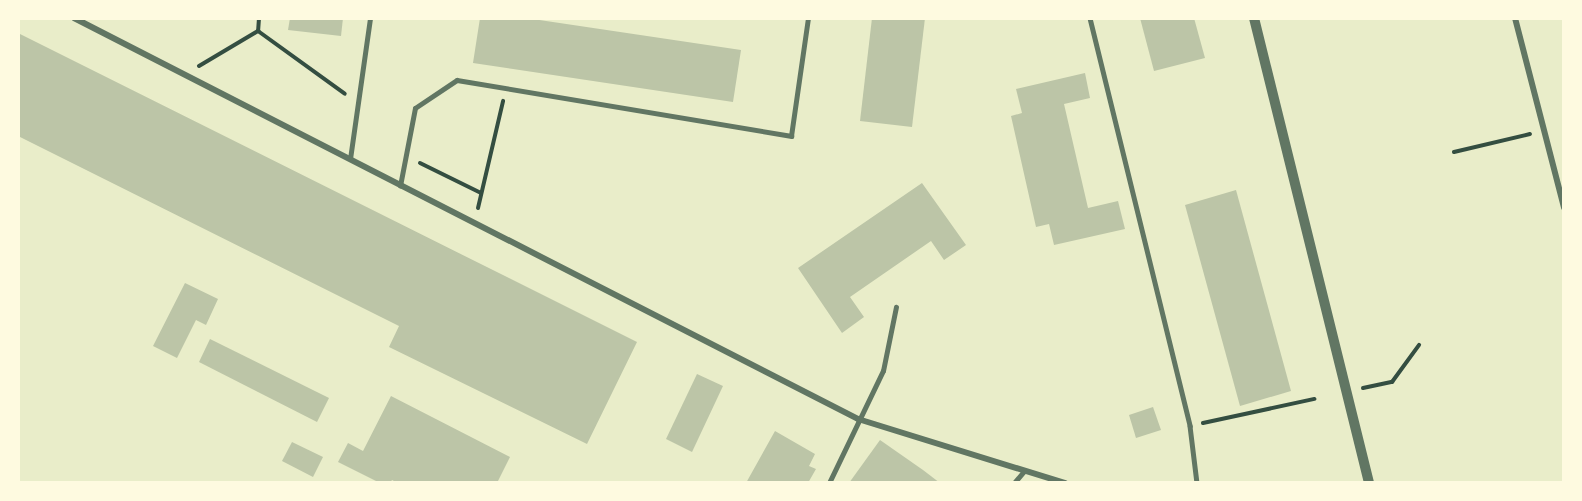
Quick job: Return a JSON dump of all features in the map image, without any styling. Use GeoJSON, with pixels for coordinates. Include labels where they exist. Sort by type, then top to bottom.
{"type":"FeatureCollection","features":[{"type":"Feature","properties":{"kind":"street"},"geometry":{"type":"LineString","coordinates":[[74,18],[858,419],[1065,483]]}},
{"type":"Feature","properties":{"kind":"street"},"geometry":{"type":"LineString","coordinates":[[1254,18],[1369,483]]}},
{"type":"Feature","properties":{"kind":"street"},"geometry":{"type":"LineString","coordinates":[[1515,18],[1564,208]]}},
{"type":"Feature","properties":{"kind":"lane"},"geometry":{"type":"LineString","coordinates":[[350,159],[370,18]]}},
{"type":"Feature","properties":{"kind":"lane"},"geometry":{"type":"LineString","coordinates":[[400,186],[415,108],[457,80],[791,136],[808,18]]}},
{"type":"Feature","properties":{"kind":"lane"},"geometry":{"type":"LineString","coordinates":[[1090,18],[1190,426],[1197,483]]}},
{"type":"Feature","properties":{"kind":"lane"},"geometry":{"type":"LineString","coordinates":[[829,483],[883,371],[896,307]]}},
{"type":"Feature","properties":{"kind":"lane"},"geometry":{"type":"LineString","coordinates":[[1014,483],[1024,471]]}},
{"type":"Feature","properties":{"kind":"path"},"geometry":{"type":"LineString","coordinates":[[258,31],[259,18]]}},
{"type":"Feature","properties":{"kind":"path"},"geometry":{"type":"LineString","coordinates":[[185,75],[258,31]]}},
{"type":"Feature","properties":{"kind":"path"},"geometry":{"type":"LineString","coordinates":[[258,31],[358,103]]}},
{"type":"Feature","properties":{"kind":"path"},"geometry":{"type":"LineString","coordinates":[[474,223],[506,88]]}},
{"type":"Feature","properties":{"kind":"path"},"geometry":{"type":"LineString","coordinates":[[1454,152],[1522,136]]}},
{"type":"Feature","properties":{"kind":"path"},"geometry":{"type":"LineString","coordinates":[[406,156],[481,192]]}},
{"type":"Feature","properties":{"kind":"path"},"geometry":{"type":"LineString","coordinates":[[1359,389],[1392,382],[1419,345]]}},
{"type":"Feature","properties":{"kind":"path"},"geometry":{"type":"LineString","coordinates":[[1190,426],[1314,399]]}},
{"type":"Feature","properties":{"kind":"building"},"geometry":{"type":"Polygon","coordinates":[[[290,18],[343,18],[341,36],[288,30],[290,18]]]}},
{"type":"Feature","properties":{"kind":"building"},"geometry":{"type":"Polygon","coordinates":[[[480,18],[526,18],[741,50],[733,102],[473,63],[480,18]]]}},
{"type":"Feature","properties":{"kind":"building"},"geometry":{"type":"Polygon","coordinates":[[[872,18],[925,18],[912,127],[860,121],[872,18]]]}},
{"type":"Feature","properties":{"kind":"building"},"geometry":{"type":"Polygon","coordinates":[[[1140,18],[1194,18],[1205,58],[1154,71],[1140,18]]]}},
{"type":"Feature","properties":{"kind":"building"},"geometry":{"type":"Polygon","coordinates":[[[18,33],[637,342],[587,444],[389,347],[399,326],[18,136],[18,33]]]}},
{"type":"Feature","properties":{"kind":"building"},"geometry":{"type":"Polygon","coordinates":[[[1085,73],[1090,98],[1064,104],[1088,208],[1118,201],[1125,229],[1054,245],[1049,224],[1036,227],[1011,116],[1022,113],[1016,89],[1085,73]]]}},
{"type":"Feature","properties":{"kind":"building"},"geometry":{"type":"Polygon","coordinates":[[[922,183],[966,245],[944,260],[931,241],[850,297],[864,317],[842,333],[798,268],[922,183]]]}},
{"type":"Feature","properties":{"kind":"building"},"geometry":{"type":"Polygon","coordinates":[[[1236,190],[1291,391],[1240,406],[1185,205],[1236,190]]]}},
{"type":"Feature","properties":{"kind":"building"},"geometry":{"type":"Polygon","coordinates":[[[185,283],[218,299],[206,325],[196,320],[177,358],[153,346],[185,283]]]}},
{"type":"Feature","properties":{"kind":"building"},"geometry":{"type":"Polygon","coordinates":[[[210,339],[329,398],[317,422],[199,362],[210,339]]]}},
{"type":"Feature","properties":{"kind":"building"},"geometry":{"type":"Polygon","coordinates":[[[697,374],[723,386],[692,452],[666,439],[697,374]]]}},
{"type":"Feature","properties":{"kind":"building"},"geometry":{"type":"Polygon","coordinates":[[[391,396],[510,457],[497,483],[398,483],[392,480],[390,483],[380,483],[338,462],[348,443],[363,451],[391,396]]]}},
{"type":"Feature","properties":{"kind":"building"},"geometry":{"type":"Polygon","coordinates":[[[1153,407],[1161,430],[1136,438],[1129,415],[1153,407]]]}},
{"type":"Feature","properties":{"kind":"building"},"geometry":{"type":"Polygon","coordinates":[[[775,431],[815,454],[809,466],[816,469],[808,483],[746,483],[775,431]]]}},
{"type":"Feature","properties":{"kind":"building"},"geometry":{"type":"Polygon","coordinates":[[[880,440],[923,470],[940,483],[849,483],[880,440]]]}},
{"type":"Feature","properties":{"kind":"building"},"geometry":{"type":"Polygon","coordinates":[[[292,442],[323,457],[313,477],[282,461],[292,442]]]}}]}
